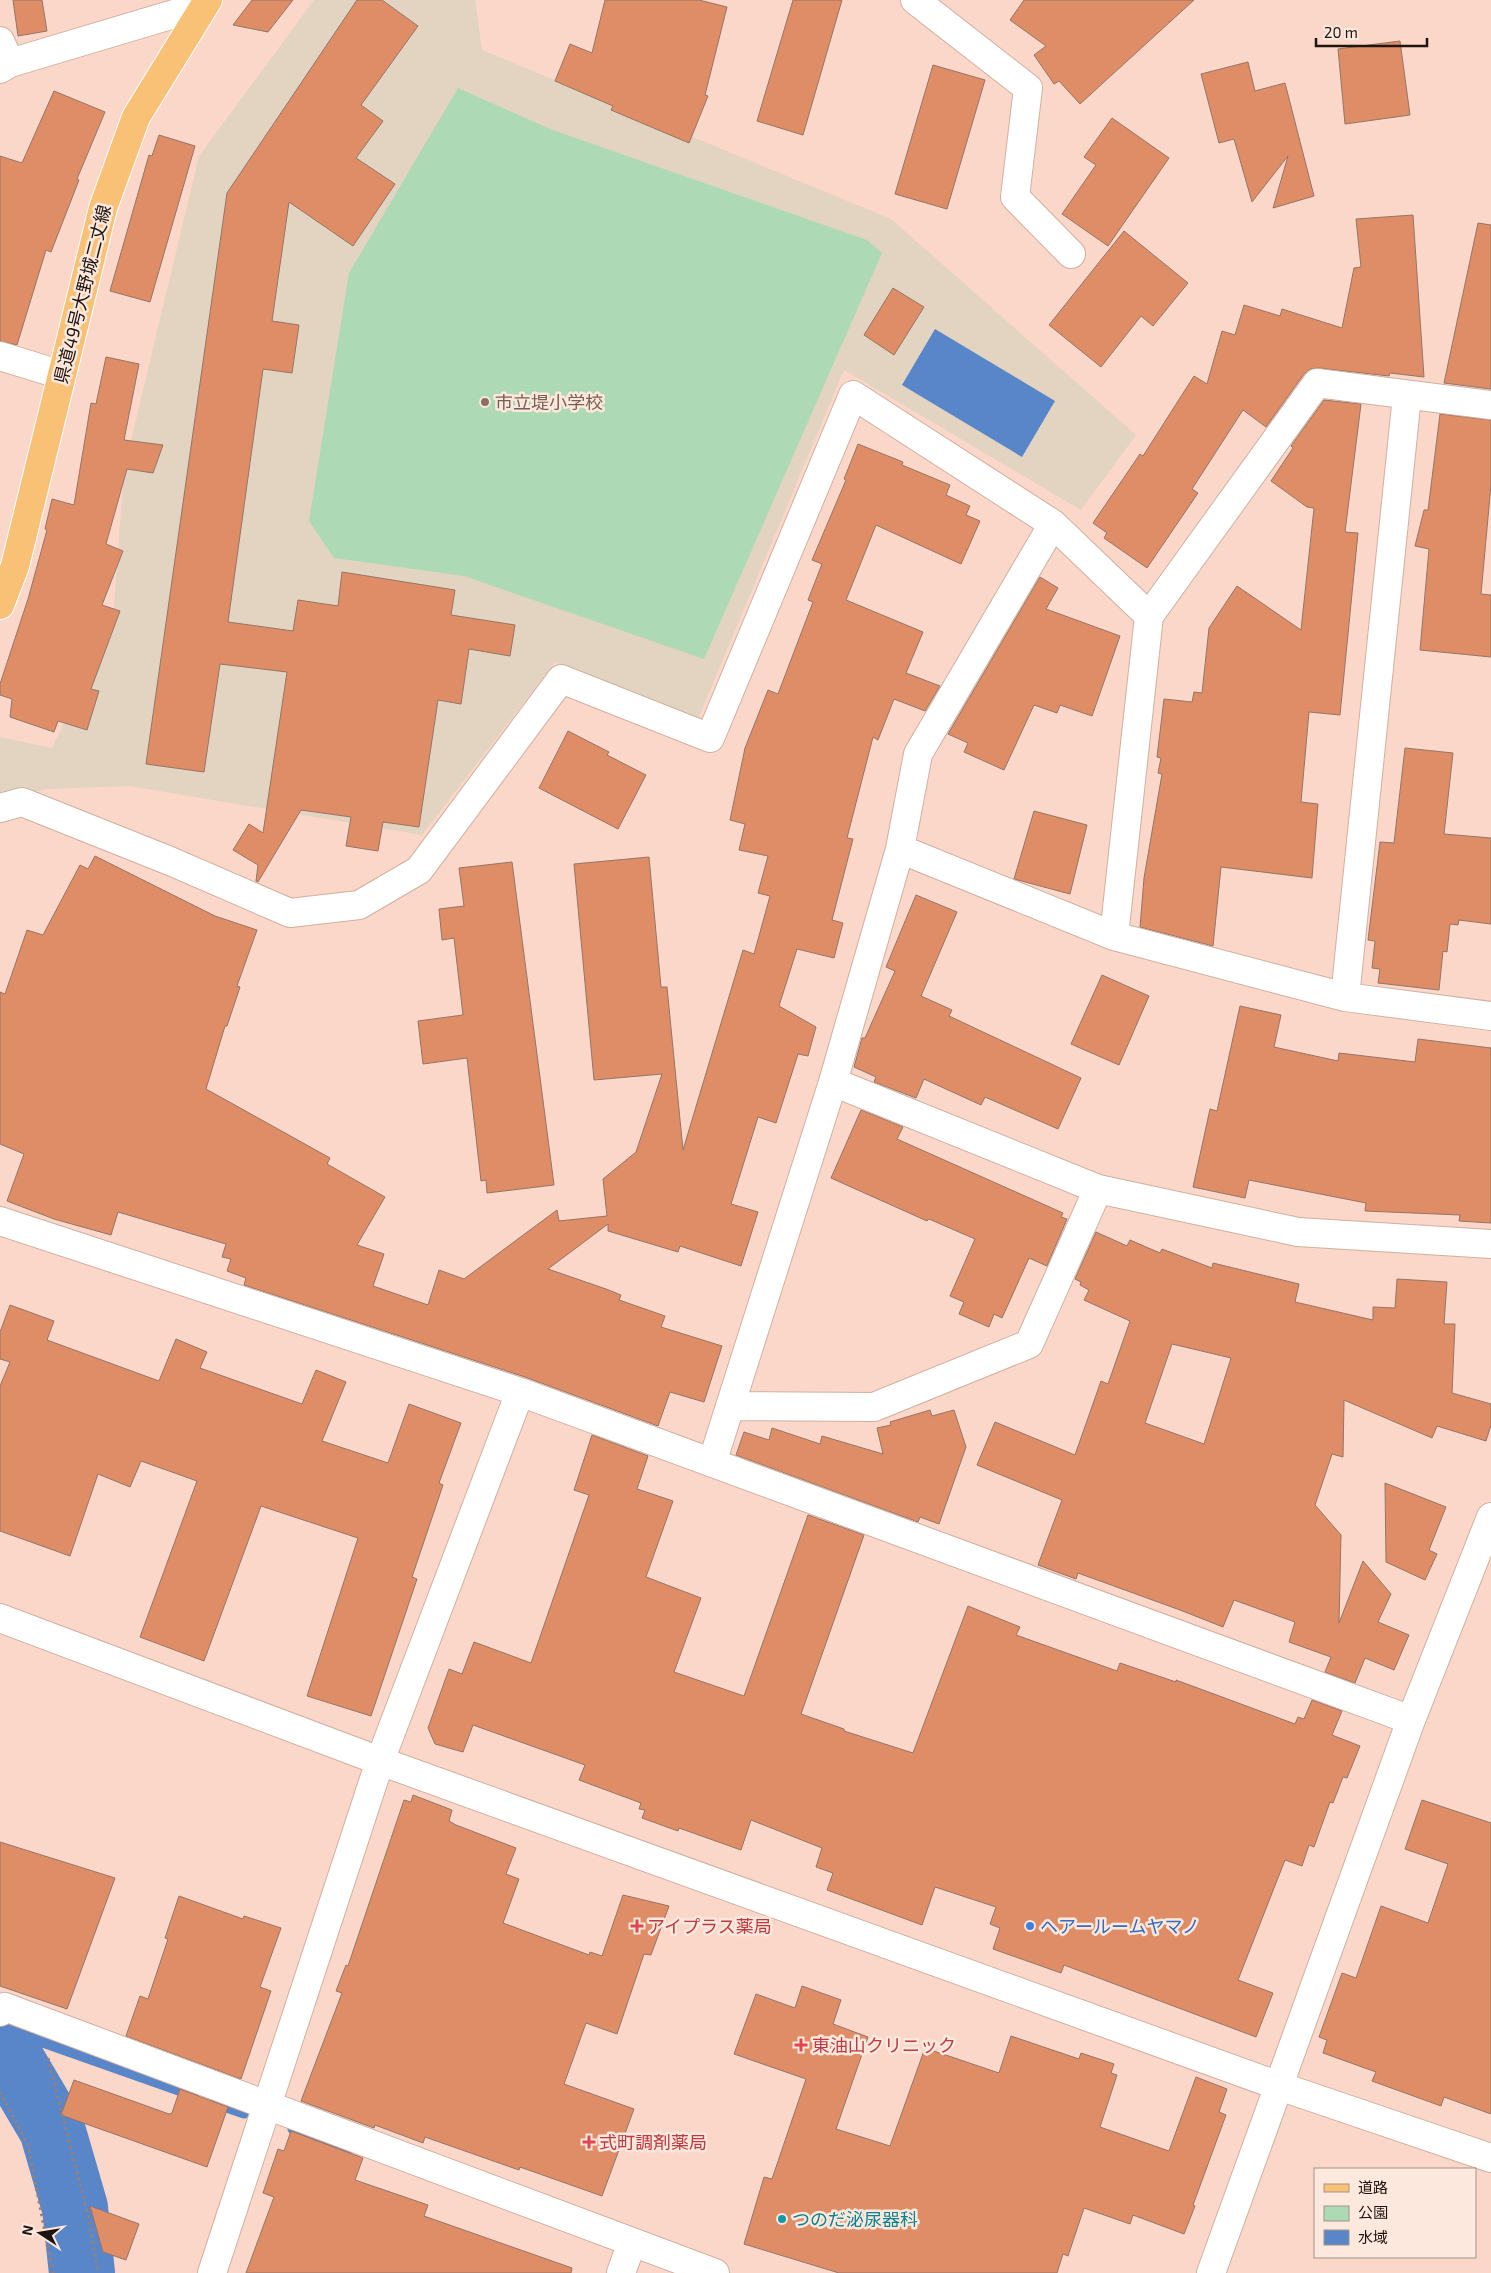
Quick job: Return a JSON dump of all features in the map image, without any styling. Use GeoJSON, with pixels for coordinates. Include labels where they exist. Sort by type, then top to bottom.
{"type":"FeatureCollection","features":[{"type":"Feature","properties":{"kind":"main road","name":"県道49号大野城二丈線"},"geometry":{"type":"LineString","coordinates":[[0,605],[7,564],[62,375],[103,208],[136,117],[206,3]]}},
{"type":"Feature","properties":{"kind":"street"},"geometry":{"type":"LineString","coordinates":[[915,0],[1028,88],[1015,197],[1071,254]]}},
{"type":"Feature","properties":{"kind":"street"},"geometry":{"type":"LineString","coordinates":[[3,58],[206,3]]}},
{"type":"Feature","properties":{"kind":"street"},"geometry":{"type":"LineString","coordinates":[[0,356],[62,375]]}},
{"type":"Feature","properties":{"kind":"street"},"geometry":{"type":"LineString","coordinates":[[1114,936],[1149,616],[1317,383],[1407,396],[1491,405]]}},
{"type":"Feature","properties":{"kind":"street"},"geometry":{"type":"LineString","coordinates":[[0,808],[22,802],[170,861],[290,913],[359,905],[419,870],[560,680],[710,738],[853,394],[1053,524],[1149,616]]}},
{"type":"Feature","properties":{"kind":"street"},"geometry":{"type":"LineString","coordinates":[[1345,997],[1407,396]]}},
{"type":"Feature","properties":{"kind":"street"},"geometry":{"type":"LineString","coordinates":[[712,1463],[833,1082],[900,849],[918,754],[1053,524]]}},
{"type":"Feature","properties":{"kind":"street"},"geometry":{"type":"LineString","coordinates":[[900,849],[1114,936],[1345,997],[1491,1016]]}},
{"type":"Feature","properties":{"kind":"street"},"geometry":{"type":"LineString","coordinates":[[833,1082],[1098,1189],[1298,1232],[1491,1244]]}},
{"type":"Feature","properties":{"kind":"street"},"geometry":{"type":"LineString","coordinates":[[730,1406],[874,1407],[1029,1344],[1098,1189]]}},
{"type":"Feature","properties":{"kind":"street"},"geometry":{"type":"LineString","coordinates":[[0,1221],[520,1392],[1410,1720]]}},
{"type":"Feature","properties":{"kind":"street"},"geometry":{"type":"LineString","coordinates":[[212,2273],[380,1761],[520,1392]]}},
{"type":"Feature","properties":{"kind":"street"},"geometry":{"type":"LineString","coordinates":[[1211,2273],[1410,1720],[1491,1517]]}},
{"type":"Feature","properties":{"kind":"street"},"geometry":{"type":"LineString","coordinates":[[0,1618],[380,1761],[1279,2086],[1491,2158]]}},
{"type":"Feature","properties":{"kind":"street"},"geometry":{"type":"LineString","coordinates":[[2,2009],[715,2273]]}},
{"type":"Feature","properties":{"kind":"street"},"geometry":{"type":"LineString","coordinates":[[621,2273],[632,2242]]}},
{"type":"Feature","properties":{"kind":"path"},"geometry":{"type":"LineString","coordinates":[[47,2053],[88,2215],[98,2273]]}},
{"type":"Feature","properties":{"kind":"path"},"geometry":{"type":"LineString","coordinates":[[0,2092],[28,2145],[53,2273]]}},
{"type":"Feature","properties":{"kind":"shaded area","name":"市立堤小学校"},"geometry":{"type":"Polygon","coordinates":[[[314,0],[475,0],[482,50],[891,219],[1136,435],[1081,510],[844,370],[698,719],[555,662],[422,835],[130,786],[47,789],[0,798],[0,737],[52,748],[113,620],[124,470],[199,156],[314,0]]]}},
{"type":"Feature","properties":{"kind":"green space"},"geometry":{"type":"Polygon","coordinates":[[[458,88],[550,129],[867,240],[882,253],[704,659],[464,576],[334,558],[309,521],[349,273],[458,88]]]}},
{"type":"Feature","properties":{"kind":"water"},"geometry":{"type":"Polygon","coordinates":[[[935,329],[1055,401],[1022,457],[902,385],[935,329]]]}},
{"type":"Feature","properties":{"kind":"building"},"geometry":{"type":"Polygon","coordinates":[[[13,0],[42,0],[47,31],[18,36],[13,0]]]}},
{"type":"Feature","properties":{"kind":"building"},"geometry":{"type":"Polygon","coordinates":[[[252,0],[293,0],[268,32],[233,25],[252,0]]]}},
{"type":"Feature","properties":{"kind":"building"},"geometry":{"type":"Polygon","coordinates":[[[357,0],[382,0],[418,26],[361,105],[383,121],[356,158],[395,184],[353,246],[289,202],[272,321],[299,325],[292,373],[263,369],[228,622],[293,631],[298,600],[338,606],[342,572],[455,590],[451,615],[515,625],[510,656],[469,649],[461,704],[438,700],[419,827],[383,822],[378,851],[346,846],[351,817],[301,810],[258,882],[256,881],[258,865],[233,850],[249,824],[263,833],[287,672],[220,664],[204,772],[146,764],[227,193],[357,0]]]}},
{"type":"Feature","properties":{"kind":"building"},"geometry":{"type":"Polygon","coordinates":[[[605,0],[699,0],[727,7],[705,95],[708,96],[689,143],[611,110],[613,106],[555,81],[570,44],[592,53],[605,0]]]}},
{"type":"Feature","properties":{"kind":"building"},"geometry":{"type":"Polygon","coordinates":[[[793,0],[842,0],[803,135],[757,121],[793,0]]]}},
{"type":"Feature","properties":{"kind":"building"},"geometry":{"type":"Polygon","coordinates":[[[1024,0],[1194,0],[1080,104],[1059,81],[1054,84],[1034,55],[1046,46],[1010,20],[1024,0]]]}},
{"type":"Feature","properties":{"kind":"building"},"geometry":{"type":"Polygon","coordinates":[[[1400,41],[1410,115],[1345,124],[1338,49],[1400,41]]]}},
{"type":"Feature","properties":{"kind":"building"},"geometry":{"type":"Polygon","coordinates":[[[1248,62],[1255,91],[1285,83],[1314,196],[1273,208],[1288,156],[1252,202],[1234,139],[1219,143],[1201,74],[1248,62]]]}},
{"type":"Feature","properties":{"kind":"building"},"geometry":{"type":"Polygon","coordinates":[[[933,65],[985,80],[947,209],[895,194],[933,65]]]}},
{"type":"Feature","properties":{"kind":"building"},"geometry":{"type":"Polygon","coordinates":[[[54,91],[105,112],[77,179],[79,180],[51,252],[46,250],[17,345],[0,341],[0,156],[22,163],[54,91]]]}},
{"type":"Feature","properties":{"kind":"building"},"geometry":{"type":"Polygon","coordinates":[[[1112,118],[1169,158],[1108,246],[1062,214],[1096,165],[1084,157],[1112,118]]]}},
{"type":"Feature","properties":{"kind":"building"},"geometry":{"type":"Polygon","coordinates":[[[159,135],[195,146],[150,302],[110,291],[149,155],[152,156],[159,135]]]}},
{"type":"Feature","properties":{"kind":"building"},"geometry":{"type":"Polygon","coordinates":[[[1413,215],[1424,377],[1390,373],[1389,376],[1319,368],[1310,369],[1304,374],[1266,427],[1243,410],[1192,489],[1198,493],[1147,568],[1104,538],[1107,533],[1093,523],[1140,454],[1143,456],[1194,376],[1207,384],[1222,331],[1235,335],[1244,305],[1280,316],[1282,309],[1342,328],[1354,268],[1361,267],[1356,219],[1413,215]]]}},
{"type":"Feature","properties":{"kind":"building"},"geometry":{"type":"Polygon","coordinates":[[[1478,223],[1491,225],[1491,389],[1444,383],[1478,223]]]}},
{"type":"Feature","properties":{"kind":"building"},"geometry":{"type":"Polygon","coordinates":[[[1124,231],[1188,283],[1153,326],[1141,316],[1101,367],[1049,325],[1124,231]]]}},
{"type":"Feature","properties":{"kind":"building"},"geometry":{"type":"Polygon","coordinates":[[[893,288],[924,307],[894,355],[864,335],[893,288]]]}},
{"type":"Feature","properties":{"kind":"building"},"geometry":{"type":"Polygon","coordinates":[[[106,357],[139,364],[124,440],[163,445],[153,473],[127,469],[106,544],[123,551],[102,605],[120,611],[91,689],[99,691],[87,730],[58,721],[54,732],[10,717],[12,699],[0,695],[0,684],[28,599],[47,530],[45,529],[52,499],[74,505],[91,403],[96,404],[106,357]]]}},
{"type":"Feature","properties":{"kind":"building"},"geometry":{"type":"Polygon","coordinates":[[[1324,400],[1361,404],[1345,532],[1358,533],[1340,715],[1309,712],[1301,802],[1318,804],[1312,878],[1221,867],[1213,946],[1140,927],[1144,878],[1162,774],[1158,773],[1161,758],[1157,757],[1164,699],[1192,702],[1194,692],[1202,693],[1209,628],[1237,586],[1301,630],[1314,508],[1307,507],[1271,481],[1293,448],[1291,446],[1324,400]]]}},
{"type":"Feature","properties":{"kind":"building"},"geometry":{"type":"Polygon","coordinates":[[[1440,414],[1491,420],[1491,485],[1481,594],[1491,595],[1491,657],[1420,650],[1429,549],[1415,546],[1424,510],[1428,510],[1440,414]]]}},
{"type":"Feature","properties":{"kind":"building"},"geometry":{"type":"Polygon","coordinates":[[[858,444],[903,462],[902,465],[950,485],[946,495],[970,506],[966,515],[980,521],[961,564],[876,525],[846,600],[923,632],[906,673],[940,686],[925,711],[894,699],[878,740],[873,737],[847,838],[853,839],[832,920],[843,923],[834,958],[797,949],[779,1006],[816,1027],[808,1056],[798,1054],[776,1123],[758,1117],[731,1204],[758,1212],[741,1266],[680,1246],[678,1252],[608,1231],[608,1224],[548,1269],[621,1295],[619,1300],[665,1316],[661,1327],[722,1346],[704,1402],[670,1392],[658,1426],[525,1377],[244,1285],[246,1278],[227,1271],[231,1259],[222,1257],[226,1244],[118,1212],[111,1235],[54,1219],[7,1201],[24,1154],[0,1144],[0,992],[5,994],[27,930],[43,935],[80,865],[88,869],[95,856],[215,916],[257,930],[237,986],[240,987],[227,1026],[225,1026],[206,1089],[330,1158],[327,1164],[385,1197],[357,1245],[384,1254],[373,1286],[428,1305],[439,1270],[464,1279],[557,1210],[559,1221],[607,1216],[603,1179],[636,1152],[662,1074],[594,1080],[574,864],[649,857],[661,987],[667,987],[683,1150],[743,950],[754,954],[770,896],[758,893],[768,856],[739,850],[745,824],[730,820],[745,748],[768,690],[778,694],[813,602],[808,600],[822,564],[812,560],[846,480],[844,479],[858,444]]]}},
{"type":"Feature","properties":{"kind":"building"},"geometry":{"type":"Polygon","coordinates":[[[1040,577],[1058,588],[1046,609],[1120,636],[1092,716],[1060,705],[1057,713],[1034,705],[1004,770],[964,752],[968,743],[948,734],[1040,577]]]}},
{"type":"Feature","properties":{"kind":"building"},"geometry":{"type":"Polygon","coordinates":[[[568,731],[609,752],[607,755],[646,775],[618,829],[539,788],[568,731]]]}},
{"type":"Feature","properties":{"kind":"building"},"geometry":{"type":"Polygon","coordinates":[[[1405,748],[1453,753],[1444,834],[1491,838],[1491,924],[1459,920],[1458,925],[1450,924],[1447,952],[1443,951],[1439,990],[1378,983],[1380,969],[1372,968],[1375,941],[1368,940],[1380,842],[1394,843],[1405,748]]]}},
{"type":"Feature","properties":{"kind":"building"},"geometry":{"type":"Polygon","coordinates":[[[1034,811],[1087,825],[1070,894],[1014,879],[1034,811]]]}},
{"type":"Feature","properties":{"kind":"building"},"geometry":{"type":"Polygon","coordinates":[[[512,862],[554,1185],[487,1193],[486,1180],[481,1181],[467,1058],[423,1064],[418,1021],[463,1015],[454,938],[442,940],[439,909],[464,906],[459,868],[512,862]]]}},
{"type":"Feature","properties":{"kind":"building"},"geometry":{"type":"Polygon","coordinates":[[[916,895],[957,912],[921,996],[952,1010],[949,1016],[1081,1078],[1058,1129],[985,1097],[981,1105],[924,1079],[916,1098],[874,1082],[876,1077],[854,1067],[862,1038],[865,1038],[895,971],[886,967],[916,895]]]}},
{"type":"Feature","properties":{"kind":"building"},"geometry":{"type":"Polygon","coordinates":[[[1102,975],[1149,996],[1119,1065],[1071,1044],[1102,975]]]}},
{"type":"Feature","properties":{"kind":"building"},"geometry":{"type":"Polygon","coordinates":[[[1240,1006],[1281,1015],[1274,1047],[1338,1061],[1339,1053],[1415,1062],[1418,1039],[1491,1048],[1491,1223],[1459,1221],[1460,1215],[1365,1211],[1366,1203],[1249,1180],[1245,1198],[1193,1187],[1210,1109],[1217,1111],[1240,1006]]]}},
{"type":"Feature","properties":{"kind":"building"},"geometry":{"type":"Polygon","coordinates":[[[861,1110],[903,1127],[897,1139],[1063,1213],[1061,1217],[1067,1219],[1047,1266],[1029,1258],[1002,1318],[994,1314],[989,1327],[959,1314],[964,1302],[950,1296],[975,1239],[929,1219],[927,1221],[831,1178],[861,1110]]]}},
{"type":"Feature","properties":{"kind":"building"},"geometry":{"type":"Polygon","coordinates":[[[1096,1232],[1127,1246],[1130,1240],[1160,1253],[1162,1249],[1212,1268],[1213,1263],[1299,1284],[1295,1302],[1373,1320],[1373,1307],[1395,1308],[1397,1279],[1447,1282],[1444,1324],[1455,1324],[1452,1393],[1491,1404],[1491,1425],[1486,1441],[1437,1426],[1432,1438],[1344,1400],[1343,1457],[1332,1454],[1315,1505],[1341,1535],[1339,1623],[1363,1561],[1391,1594],[1378,1622],[1409,1635],[1394,1670],[1365,1658],[1355,1683],[1325,1672],[1331,1657],[1289,1642],[1295,1622],[1234,1600],[1223,1627],[1078,1573],[1076,1579],[1038,1565],[1062,1500],[977,1465],[995,1422],[1075,1455],[1101,1381],[1108,1384],[1130,1321],[1084,1300],[1089,1290],[1080,1285],[1081,1282],[1075,1279],[1096,1232]],[[1172,1344],[1145,1423],[1204,1444],[1231,1358],[1172,1344]]]}},
{"type":"Feature","properties":{"kind":"building"},"geometry":{"type":"Polygon","coordinates":[[[10,1305],[54,1321],[47,1340],[159,1381],[176,1339],[207,1352],[200,1368],[302,1404],[316,1370],[346,1382],[322,1441],[388,1463],[409,1404],[461,1423],[439,1483],[443,1485],[412,1577],[417,1579],[371,1716],[307,1696],[358,1538],[261,1506],[204,1661],[140,1637],[197,1481],[141,1461],[130,1487],[98,1474],[70,1556],[0,1531],[0,1386],[10,1362],[0,1359],[0,1332],[10,1305]]]}},
{"type":"Feature","properties":{"kind":"building"},"geometry":{"type":"Polygon","coordinates":[[[930,1410],[932,1416],[954,1410],[966,1447],[939,1524],[920,1517],[918,1522],[736,1455],[744,1432],[769,1440],[772,1428],[820,1444],[822,1436],[883,1454],[877,1428],[891,1425],[890,1422],[930,1410]]]}},
{"type":"Feature","properties":{"kind":"building"},"geometry":{"type":"Polygon","coordinates":[[[592,1435],[648,1456],[637,1489],[673,1501],[646,1577],[701,1598],[674,1672],[744,1696],[808,1515],[864,1535],[801,1714],[844,1729],[844,1731],[913,1753],[968,1606],[1020,1627],[1016,1635],[1117,1671],[1120,1663],[1176,1682],[1176,1680],[1295,1724],[1298,1717],[1304,1719],[1312,1700],[1342,1711],[1332,1735],[1360,1746],[1347,1778],[1343,1777],[1333,1803],[1330,1802],[1314,1847],[1309,1845],[1302,1866],[1285,1860],[1238,1980],[1273,1993],[1256,2037],[1064,1965],[1061,1973],[993,1949],[1000,1928],[990,1924],[996,1907],[935,1887],[922,1925],[827,1890],[833,1873],[816,1867],[822,1848],[751,1820],[741,1850],[679,1828],[678,1831],[642,1818],[645,1810],[639,1809],[641,1803],[579,1780],[585,1765],[473,1725],[463,1752],[435,1744],[428,1728],[449,1669],[462,1674],[474,1642],[531,1663],[589,1495],[574,1490],[592,1435]]]}},
{"type":"Feature","properties":{"kind":"building"},"geometry":{"type":"Polygon","coordinates":[[[1385,1483],[1446,1507],[1429,1550],[1437,1554],[1425,1580],[1386,1562],[1385,1483]]]}},
{"type":"Feature","properties":{"kind":"building"},"geometry":{"type":"Polygon","coordinates":[[[413,1795],[452,1810],[449,1821],[456,1825],[516,1848],[506,1874],[519,1879],[503,1923],[589,1955],[590,1952],[602,1956],[623,1895],[669,1906],[651,1955],[644,1954],[617,2034],[586,2023],[564,2084],[634,2109],[602,2196],[520,2167],[519,2170],[425,2137],[423,2143],[375,2125],[374,2128],[301,2101],[342,1993],[336,1991],[346,1965],[348,1966],[404,1800],[411,1802],[413,1795]]]}},
{"type":"Feature","properties":{"kind":"building"},"geometry":{"type":"Polygon","coordinates":[[[1422,1800],[1491,1823],[1491,2114],[1444,2097],[1441,2106],[1372,2081],[1376,2072],[1323,2053],[1327,2040],[1319,2037],[1342,1973],[1356,1978],[1381,1906],[1428,1923],[1448,1864],[1405,1849],[1422,1800]]]}},
{"type":"Feature","properties":{"kind":"building"},"geometry":{"type":"Polygon","coordinates":[[[0,1842],[115,1878],[67,2009],[0,1986],[0,1842]]]}},
{"type":"Feature","properties":{"kind":"building"},"geometry":{"type":"Polygon","coordinates":[[[179,1896],[243,1919],[244,1916],[281,1928],[260,1987],[271,1991],[241,2079],[126,2036],[140,1996],[148,1999],[168,1939],[165,1938],[179,1896]]]}},
{"type":"Feature","properties":{"kind":"building"},"geometry":{"type":"Polygon","coordinates":[[[802,1986],[841,2000],[833,2024],[868,2037],[836,2129],[890,2146],[925,2048],[999,2073],[1011,2036],[1079,2059],[1081,2053],[1114,2064],[1111,2073],[1117,2075],[1100,2127],[1169,2151],[1196,2077],[1227,2089],[1219,2112],[1226,2115],[1184,2234],[1133,2215],[1130,2224],[1084,2208],[1068,2256],[1063,2254],[1057,2273],[839,2273],[744,2244],[764,2177],[772,2179],[806,2079],[734,2054],[756,1994],[795,2008],[802,1986]]]}},
{"type":"Feature","properties":{"kind":"building"},"geometry":{"type":"Polygon","coordinates":[[[74,2080],[169,2114],[172,2113],[180,2089],[228,2107],[207,2167],[61,2115],[74,2080]]]}},
{"type":"Feature","properties":{"kind":"building"},"geometry":{"type":"Polygon","coordinates":[[[291,2131],[363,2158],[355,2180],[428,2205],[424,2216],[572,2268],[571,2273],[246,2273],[274,2197],[263,2193],[278,2149],[284,2151],[291,2131]]]}},
{"type":"Feature","properties":{"kind":"building"},"geometry":{"type":"Polygon","coordinates":[[[90,2206],[139,2224],[126,2260],[103,2252],[90,2206]]]}},
{"type":"Feature","properties":{"kind":"waterway"},"geometry":{"type":"LineString","coordinates":[[4,2048],[23,2035],[193,2095]]}},
{"type":"Feature","properties":{"kind":"waterway"},"geometry":{"type":"LineString","coordinates":[[0,2041],[52,2129],[75,2208],[82,2273]]}},
{"type":"Feature","properties":{"kind":"waterway"},"geometry":{"type":"LineString","coordinates":[[215,2103],[244,2113]]}},
{"type":"Feature","properties":{"kind":"waterway"},"geometry":{"type":"LineString","coordinates":[[293,2129],[346,2152]]}},
{"type":"Feature","properties":{"kind":"place","name":"市立堤小学校"},"geometry":{"type":"Point","coordinates":[485,402]}},
{"type":"Feature","properties":{"kind":"place","name":"アイプラス薬局"},"geometry":{"type":"Point","coordinates":[637,1926]}},
{"type":"Feature","properties":{"kind":"place","name":"ヘアールームヤマノ"},"geometry":{"type":"Point","coordinates":[1030,1926]}},
{"type":"Feature","properties":{"kind":"place","name":"東油山クリニック"},"geometry":{"type":"Point","coordinates":[801,2045]}},
{"type":"Feature","properties":{"kind":"place","name":"式町調剤薬局"},"geometry":{"type":"Point","coordinates":[589,2142]}},
{"type":"Feature","properties":{"kind":"place","name":"つのだ泌尿器科"},"geometry":{"type":"Point","coordinates":[782,2219]}}]}
